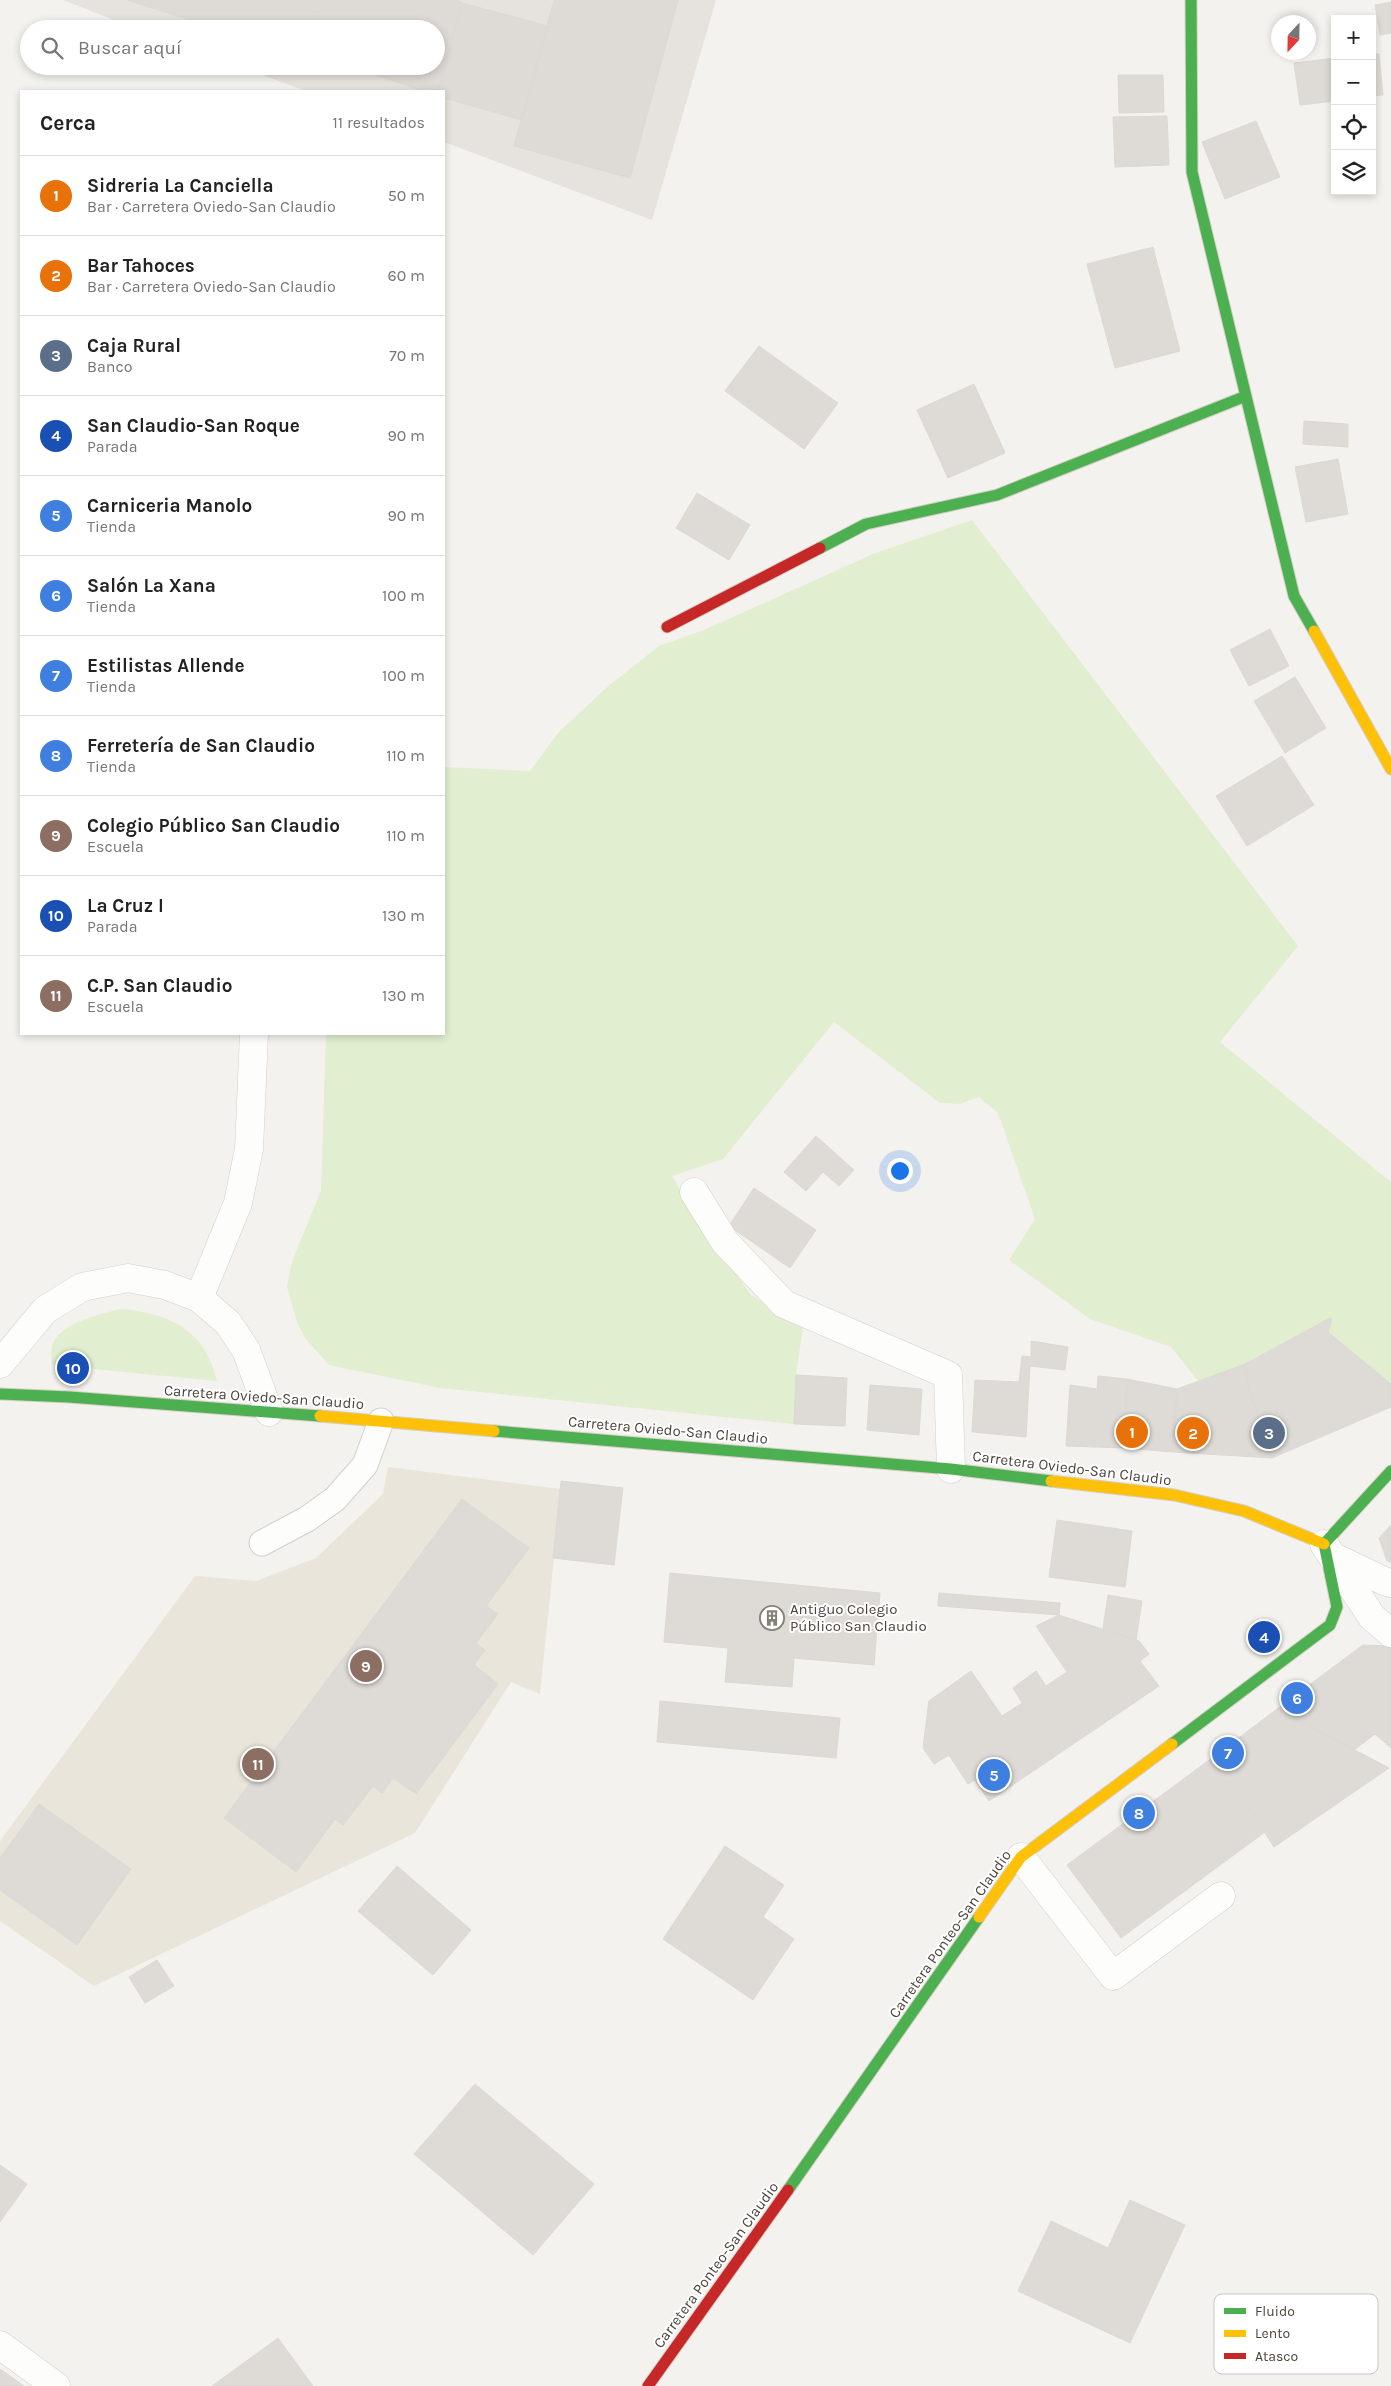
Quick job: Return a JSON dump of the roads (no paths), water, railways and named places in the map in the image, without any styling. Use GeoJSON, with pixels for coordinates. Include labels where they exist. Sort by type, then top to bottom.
{"type":"FeatureCollection","features":[{"type":"Feature","properties":{"kind":"street"},"geometry":{"type":"LineString","coordinates":[[1191,0],[1192,172],[1294,596],[1391,769]]}},
{"type":"Feature","properties":{"kind":"street"},"geometry":{"type":"LineString","coordinates":[[667,627],[866,524],[997,495],[1246,396]]}},
{"type":"Feature","properties":{"kind":"street"},"geometry":{"type":"LineString","coordinates":[[199,1298],[238,1203],[249,1149],[254,1035]]}},
{"type":"Feature","properties":{"kind":"street"},"geometry":{"type":"LineString","coordinates":[[694,1192],[725,1242],[784,1304],[948,1375],[951,1469]]}},
{"type":"Feature","properties":{"kind":"street"},"geometry":{"type":"LineString","coordinates":[[0,1364],[45,1310],[82,1287],[128,1278],[165,1285],[199,1298],[228,1323],[246,1350],[269,1412]]}},
{"type":"Feature","properties":{"kind":"street","name":"Carretera Oviedo-San Claudio"},"geometry":{"type":"LineString","coordinates":[[0,1394],[69,1397],[269,1412],[951,1469],[1174,1495],[1244,1511],[1329,1550]]}},
{"type":"Feature","properties":{"kind":"street"},"geometry":{"type":"LineString","coordinates":[[1329,1550],[1391,1471]]}},
{"type":"Feature","properties":{"kind":"street"},"geometry":{"type":"LineString","coordinates":[[1329,1550],[1384,1581],[1391,1583]]}},
{"type":"Feature","properties":{"kind":"street"},"geometry":{"type":"LineString","coordinates":[[1329,1550],[1372,1617],[1391,1633]]}},
{"type":"Feature","properties":{"kind":"street","name":"Carretera Ponteo-San Claudio"},"geometry":{"type":"LineString","coordinates":[[648,2386],[821,2144],[1021,1857],[1330,1625],[1337,1607],[1329,1550]]}},
{"type":"Feature","properties":{"kind":"street"},"geometry":{"type":"LineString","coordinates":[[1021,1857],[1113,1976],[1221,1896]]}},
{"type":"Feature","properties":{"kind":"street"},"geometry":{"type":"LineString","coordinates":[[0,2346],[56,2386]]}},
{"type":"Feature","properties":{"kind":"lane"},"geometry":{"type":"LineString","coordinates":[[262,1544],[307,1519],[335,1499],[365,1465],[381,1421]]}},
{"type":"Feature","properties":{"kind":"place","name":"La Cruz I"},"geometry":{"type":"Point","coordinates":[73,1368]}},
{"type":"Feature","properties":{"kind":"place","name":"Sidreria La Canciella"},"geometry":{"type":"Point","coordinates":[1132,1432]}},
{"type":"Feature","properties":{"kind":"place","name":"Bar Tahoces"},"geometry":{"type":"Point","coordinates":[1193,1433]}},
{"type":"Feature","properties":{"kind":"place","name":"Caja Rural"},"geometry":{"type":"Point","coordinates":[1269,1433]}},
{"type":"Feature","properties":{"kind":"place","name":"Antiguo Colegio Público San Claudio"},"geometry":{"type":"Point","coordinates":[772,1618]}},
{"type":"Feature","properties":{"kind":"place","name":"San Claudio-San Roque"},"geometry":{"type":"Point","coordinates":[1264,1637]}},
{"type":"Feature","properties":{"kind":"place","name":"Colegio Público San Claudio"},"geometry":{"type":"Point","coordinates":[366,1666]}},
{"type":"Feature","properties":{"kind":"place","name":"Salón La Xana"},"geometry":{"type":"Point","coordinates":[1297,1698]}},
{"type":"Feature","properties":{"kind":"place","name":"Estilistas Allende"},"geometry":{"type":"Point","coordinates":[1228,1753]}},
{"type":"Feature","properties":{"kind":"place","name":"C.P. San Claudio"},"geometry":{"type":"Point","coordinates":[258,1764]}},
{"type":"Feature","properties":{"kind":"place","name":"Carniceria Manolo"},"geometry":{"type":"Point","coordinates":[994,1775]}},
{"type":"Feature","properties":{"kind":"place","name":"Ferretería de San Claudio"},"geometry":{"type":"Point","coordinates":[1139,1813]}}]}
